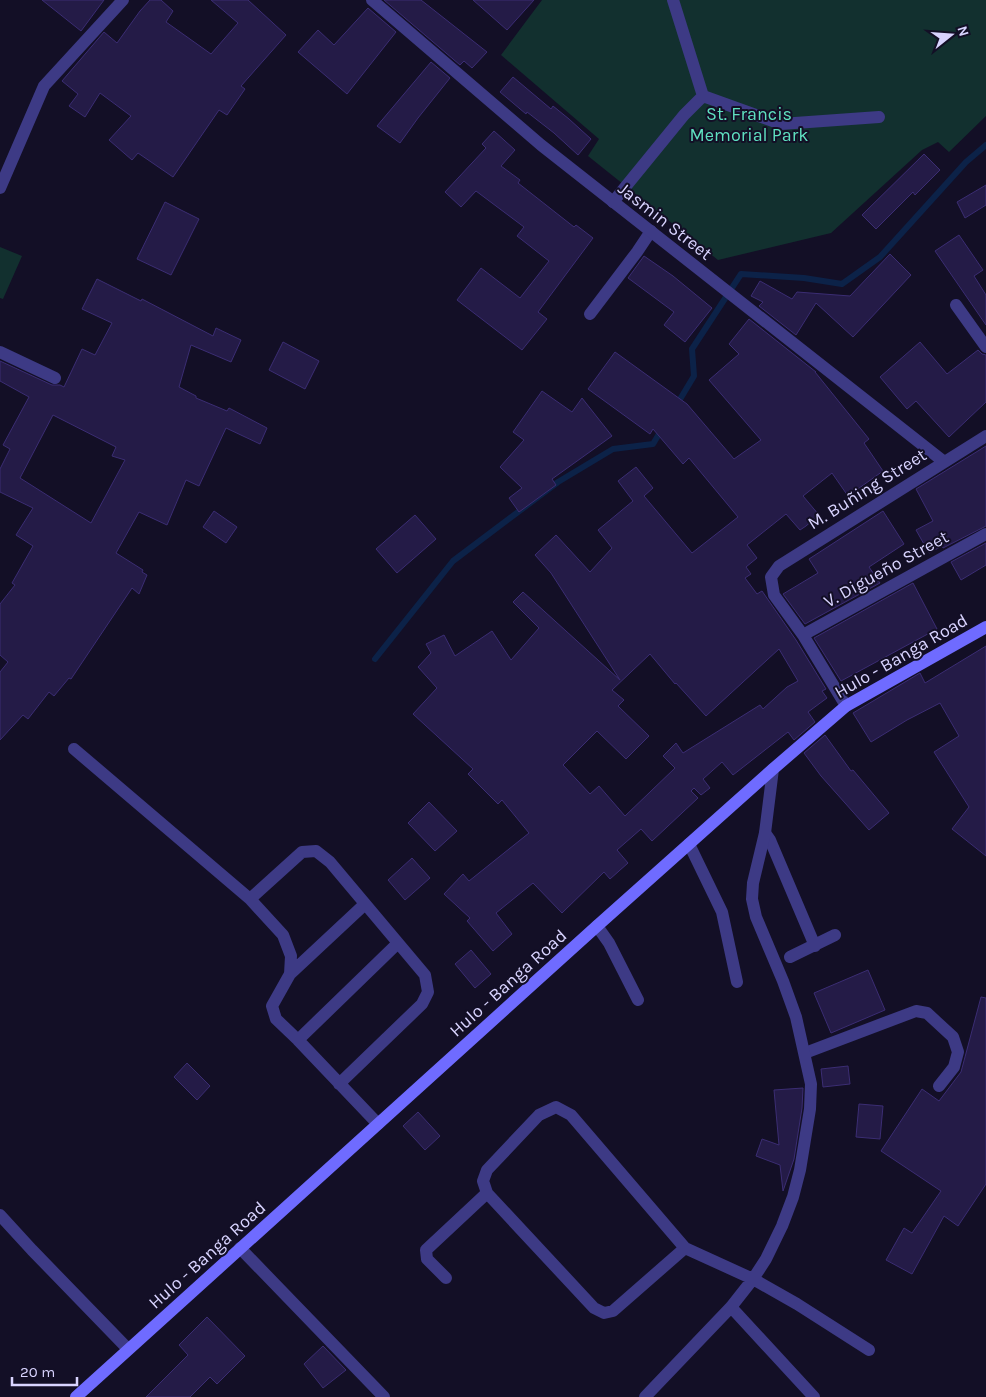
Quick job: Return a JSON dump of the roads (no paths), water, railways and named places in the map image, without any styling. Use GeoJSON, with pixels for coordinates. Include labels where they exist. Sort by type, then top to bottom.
{"type":"FeatureCollection","features":[{"type":"Feature","properties":{"kind":"main road","name":"Hulo - Banga Road"},"geometry":{"type":"LineString","coordinates":[[76,1397],[773,768],[846,706],[986,628]]}},
{"type":"Feature","properties":{"kind":"street"},"geometry":{"type":"LineString","coordinates":[[0,188],[44,86],[123,0]]}},
{"type":"Feature","properties":{"kind":"street","name":"Jasmin Street"},"geometry":{"type":"LineString","coordinates":[[372,0],[541,145],[943,462]]}},
{"type":"Feature","properties":{"kind":"street"},"geometry":{"type":"LineString","coordinates":[[673,0],[703,96]]}},
{"type":"Feature","properties":{"kind":"street"},"geometry":{"type":"LineString","coordinates":[[613,202],[684,115],[703,96]]}},
{"type":"Feature","properties":{"kind":"street"},"geometry":{"type":"LineString","coordinates":[[703,96],[781,124],[879,117]]}},
{"type":"Feature","properties":{"kind":"street"},"geometry":{"type":"LineString","coordinates":[[590,314],[651,231]]}},
{"type":"Feature","properties":{"kind":"street"},"geometry":{"type":"LineString","coordinates":[[956,305],[986,347]]}},
{"type":"Feature","properties":{"kind":"street"},"geometry":{"type":"LineString","coordinates":[[0,352],[55,378]]}},
{"type":"Feature","properties":{"kind":"street","name":"M. Buñing Street"},"geometry":{"type":"LineString","coordinates":[[803,634],[774,595],[771,577],[779,566],[986,436]]}},
{"type":"Feature","properties":{"kind":"street","name":"V. Digueño Street"},"geometry":{"type":"LineString","coordinates":[[803,634],[986,534]]}},
{"type":"Feature","properties":{"kind":"street"},"geometry":{"type":"LineString","coordinates":[[803,634],[846,706]]}},
{"type":"Feature","properties":{"kind":"street"},"geometry":{"type":"LineString","coordinates":[[74,749],[250,899],[283,935],[291,956],[290,974]]}},
{"type":"Feature","properties":{"kind":"street"},"geometry":{"type":"LineString","coordinates":[[645,1397],[731,1307],[766,1259],[782,1226],[793,1197],[800,1170],[809,1116],[811,1084],[796,1017],[784,981],[756,917],[752,899],[753,883],[765,833],[773,768]]}},
{"type":"Feature","properties":{"kind":"street"},"geometry":{"type":"LineString","coordinates":[[765,833],[770,840],[815,946]]}},
{"type":"Feature","properties":{"kind":"street"},"geometry":{"type":"LineString","coordinates":[[689,844],[722,912],[737,982]]}},
{"type":"Feature","properties":{"kind":"street"},"geometry":{"type":"LineString","coordinates":[[250,899],[302,852],[316,851],[330,862],[425,974],[428,992],[422,1004],[339,1084]]}},
{"type":"Feature","properties":{"kind":"street"},"geometry":{"type":"LineString","coordinates":[[365,904],[290,974],[272,1006],[276,1019],[378,1124]]}},
{"type":"Feature","properties":{"kind":"street"},"geometry":{"type":"LineString","coordinates":[[597,926],[638,1000]]}},
{"type":"Feature","properties":{"kind":"street"},"geometry":{"type":"LineString","coordinates":[[790,957],[835,935]]}},
{"type":"Feature","properties":{"kind":"street"},"geometry":{"type":"LineString","coordinates":[[298,1040],[398,943]]}},
{"type":"Feature","properties":{"kind":"street"},"geometry":{"type":"LineString","coordinates":[[805,1053],[916,1011],[927,1013],[953,1037],[958,1052],[954,1068],[939,1086]]}},
{"type":"Feature","properties":{"kind":"street"},"geometry":{"type":"LineString","coordinates":[[685,1248],[613,1311],[604,1314],[594,1308],[487,1193],[483,1181],[487,1170],[539,1115],[556,1107],[572,1115],[685,1248],[752,1279],[797,1304],[869,1350]]}},
{"type":"Feature","properties":{"kind":"street"},"geometry":{"type":"LineString","coordinates":[[446,1278],[427,1259],[426,1250],[487,1193]]}},
{"type":"Feature","properties":{"kind":"street"},"geometry":{"type":"LineString","coordinates":[[0,1215],[128,1349]]}},
{"type":"Feature","properties":{"kind":"street"},"geometry":{"type":"LineString","coordinates":[[240,1248],[384,1397]]}},
{"type":"Feature","properties":{"kind":"street"},"geometry":{"type":"LineString","coordinates":[[731,1307],[814,1397]]}},
{"type":"Feature","properties":{"kind":"waterway"},"geometry":{"type":"LineString","coordinates":[[676,406],[694,376],[692,349],[741,274],[804,278],[842,284],[880,257],[966,162],[986,145]]}},
{"type":"Feature","properties":{"kind":"waterway"},"geometry":{"type":"LineString","coordinates":[[375,659],[453,561],[558,482],[613,449],[653,444],[662,429]]}},
{"type":"Feature","properties":{"kind":"park label","name":"St. Francis Memorial Park"},"geometry":{"type":"Point","coordinates":[749,124]}}]}
